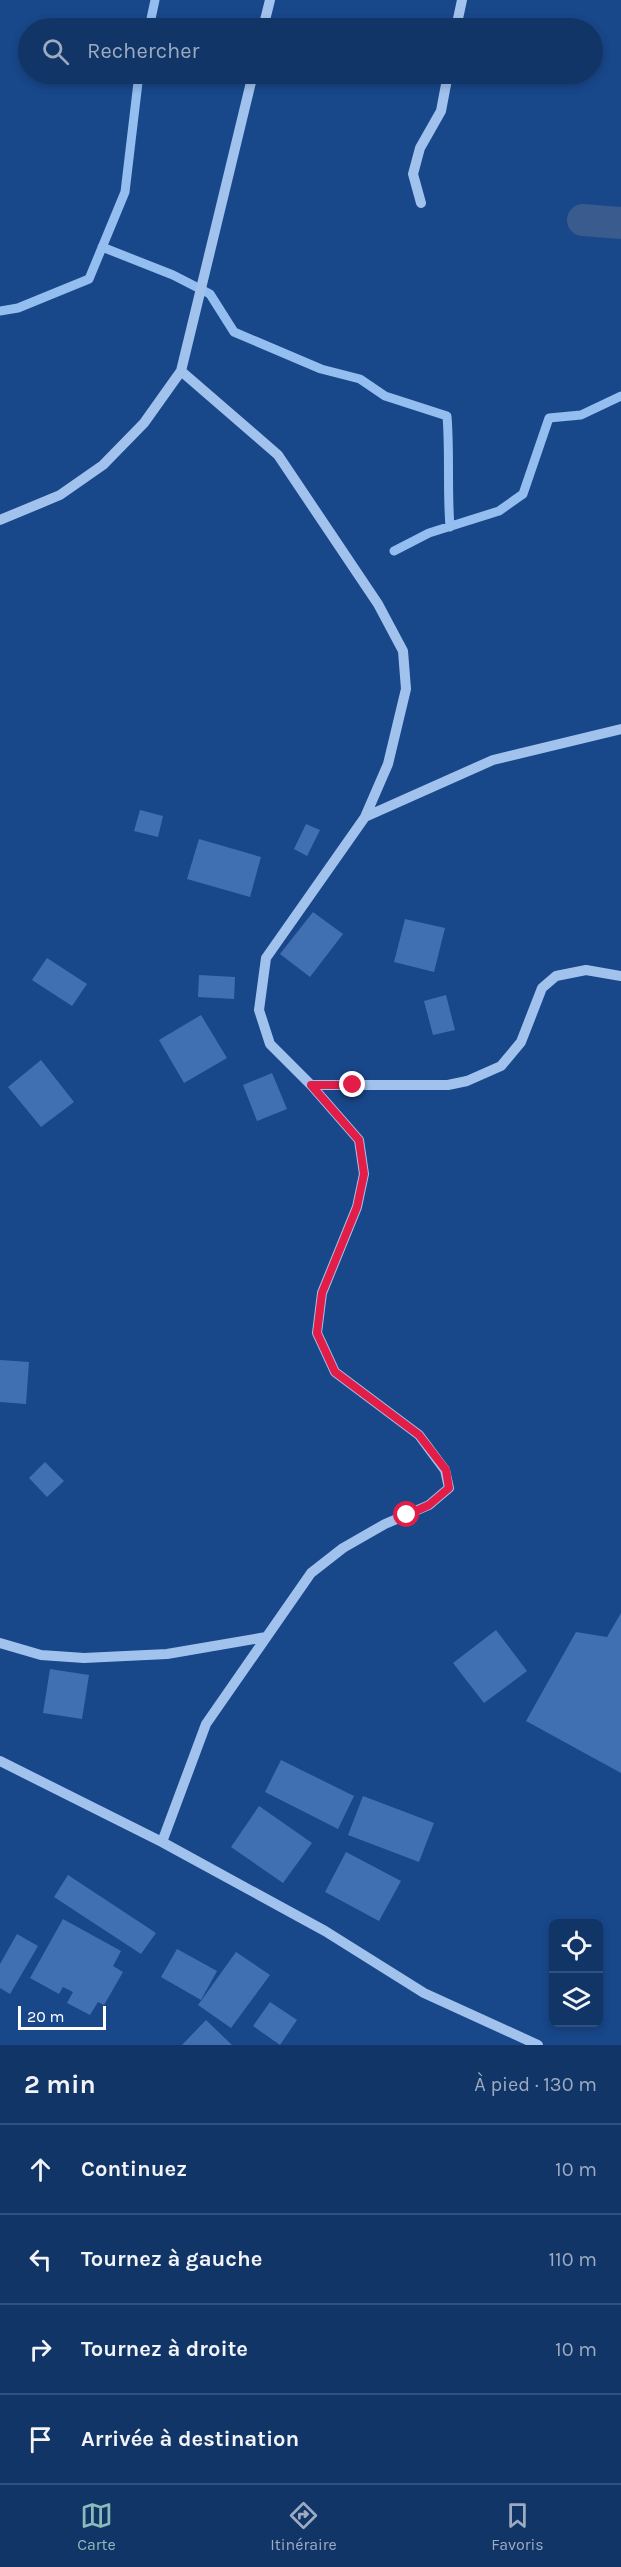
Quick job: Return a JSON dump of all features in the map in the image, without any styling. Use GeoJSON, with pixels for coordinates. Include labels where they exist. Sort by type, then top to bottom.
{"type":"FeatureCollection","features":[{"type":"Feature","properties":{"kind":"street"},"geometry":{"type":"LineString","coordinates":[[266,18],[270,0]]}},
{"type":"Feature","properties":{"kind":"street"},"geometry":{"type":"LineString","coordinates":[[458,18],[462,0]]}},
{"type":"Feature","properties":{"kind":"street"},"geometry":{"type":"LineString","coordinates":[[0,520],[60,495],[103,465],[144,423],[181,371],[251,84]]}},
{"type":"Feature","properties":{"kind":"street"},"geometry":{"type":"LineString","coordinates":[[421,203],[413,174],[420,148],[441,111],[446,84]]}},
{"type":"Feature","properties":{"kind":"street"},"geometry":{"type":"LineString","coordinates":[[162,1842],[206,1725],[311,1573],[343,1548],[385,1524],[429,1505],[449,1488],[446,1470],[419,1435],[335,1372],[317,1333],[322,1293],[357,1207],[364,1174],[359,1140],[311,1085],[270,1044],[259,1010],[266,958],[365,817],[388,764],[406,689],[403,651],[378,604],[278,455],[181,371]]}},
{"type":"Feature","properties":{"kind":"street"},"geometry":{"type":"LineString","coordinates":[[365,817],[494,760],[621,729]]}},
{"type":"Feature","properties":{"kind":"street"},"geometry":{"type":"LineString","coordinates":[[311,1085],[448,1085],[466,1082],[501,1066],[521,1042],[542,988],[556,976],[586,970],[621,976]]}},
{"type":"Feature","properties":{"kind":"street"},"geometry":{"type":"LineString","coordinates":[[0,1642],[40,1655],[84,1658],[167,1654],[266,1637]]}},
{"type":"Feature","properties":{"kind":"street"},"geometry":{"type":"LineString","coordinates":[[0,1761],[162,1842],[325,1931],[424,1993],[538,2045]]}},
{"type":"Feature","properties":{"kind":"building"},"geometry":{"type":"Polygon","coordinates":[[[140,810],[163,816],[158,837],[134,831],[140,810]]]}},
{"type":"Feature","properties":{"kind":"building"},"geometry":{"type":"Polygon","coordinates":[[[306,824],[320,830],[307,856],[294,849],[306,824]]]}},
{"type":"Feature","properties":{"kind":"building"},"geometry":{"type":"Polygon","coordinates":[[[199,839],[261,857],[250,897],[187,879],[199,839]]]}},
{"type":"Feature","properties":{"kind":"building"},"geometry":{"type":"Polygon","coordinates":[[[313,912],[343,934],[310,977],[280,954],[313,912]]]}},
{"type":"Feature","properties":{"kind":"building"},"geometry":{"type":"Polygon","coordinates":[[[405,919],[445,928],[434,972],[394,962],[405,919]]]}},
{"type":"Feature","properties":{"kind":"building"},"geometry":{"type":"Polygon","coordinates":[[[47,958],[87,984],[72,1006],[32,980],[47,958]]]}},
{"type":"Feature","properties":{"kind":"building"},"geometry":{"type":"Polygon","coordinates":[[[199,975],[235,977],[234,999],[198,997],[199,975]]]}},
{"type":"Feature","properties":{"kind":"building"},"geometry":{"type":"Polygon","coordinates":[[[446,995],[455,1030],[433,1035],[424,1001],[446,995]]]}},
{"type":"Feature","properties":{"kind":"building"},"geometry":{"type":"Polygon","coordinates":[[[201,1015],[227,1058],[184,1083],[159,1040],[201,1015]]]}},
{"type":"Feature","properties":{"kind":"building"},"geometry":{"type":"Polygon","coordinates":[[[41,1060],[74,1102],[41,1127],[8,1087],[41,1060]]]}},
{"type":"Feature","properties":{"kind":"building"},"geometry":{"type":"Polygon","coordinates":[[[272,1073],[287,1109],[257,1121],[243,1085],[272,1073]]]}},
{"type":"Feature","properties":{"kind":"building"},"geometry":{"type":"Polygon","coordinates":[[[0,1360],[29,1362],[26,1404],[0,1402],[0,1360]]]}},
{"type":"Feature","properties":{"kind":"building"},"geometry":{"type":"Polygon","coordinates":[[[45,1462],[64,1481],[47,1497],[29,1478],[45,1462]]]}},
{"type":"Feature","properties":{"kind":"building"},"geometry":{"type":"Polygon","coordinates":[[[621,1613],[621,1773],[526,1721],[576,1632],[607,1637],[621,1613]]]}},
{"type":"Feature","properties":{"kind":"building"},"geometry":{"type":"Polygon","coordinates":[[[496,1630],[527,1671],[484,1703],[453,1663],[496,1630]]]}},
{"type":"Feature","properties":{"kind":"building"},"geometry":{"type":"Polygon","coordinates":[[[50,1669],[89,1675],[82,1719],[43,1713],[50,1669]]]}},
{"type":"Feature","properties":{"kind":"building"},"geometry":{"type":"Polygon","coordinates":[[[281,1760],[354,1796],[338,1829],[265,1792],[281,1760]]]}},
{"type":"Feature","properties":{"kind":"building"},"geometry":{"type":"Polygon","coordinates":[[[363,1796],[434,1823],[419,1862],[348,1835],[363,1796]]]}},
{"type":"Feature","properties":{"kind":"building"},"geometry":{"type":"Polygon","coordinates":[[[259,1806],[312,1843],[283,1883],[231,1847],[259,1806]]]}},
{"type":"Feature","properties":{"kind":"building"},"geometry":{"type":"Polygon","coordinates":[[[346,1852],[401,1881],[379,1921],[325,1892],[346,1852]]]}},
{"type":"Feature","properties":{"kind":"building"},"geometry":{"type":"Polygon","coordinates":[[[68,1875],[156,1933],[141,1954],[54,1897],[68,1875]]]}},
{"type":"Feature","properties":{"kind":"building"},"geometry":{"type":"Polygon","coordinates":[[[63,1919],[121,1951],[113,1966],[123,1972],[104,2005],[98,2002],[90,2015],[67,2003],[73,1992],[63,1987],[59,1994],[30,1978],[63,1919]]]}},
{"type":"Feature","properties":{"kind":"building"},"geometry":{"type":"Polygon","coordinates":[[[17,1934],[38,1946],[10,1994],[0,1988],[0,1964],[17,1934]]]}},
{"type":"Feature","properties":{"kind":"building"},"geometry":{"type":"Polygon","coordinates":[[[177,1949],[217,1971],[201,2000],[161,1977],[177,1949]]]}},
{"type":"Feature","properties":{"kind":"building"},"geometry":{"type":"Polygon","coordinates":[[[236,1952],[270,1975],[231,2028],[198,2005],[236,1952]]]}},
{"type":"Feature","properties":{"kind":"building"},"geometry":{"type":"Polygon","coordinates":[[[270,2002],[297,2020],[280,2045],[253,2026],[270,2002]]]}},
{"type":"Feature","properties":{"kind":"building"},"geometry":{"type":"Polygon","coordinates":[[[206,2020],[232,2045],[182,2045],[206,2020]]]}},
{"type":"Feature","properties":{"kind":"waterway"},"geometry":{"type":"LineString","coordinates":[[151,18],[155,0]]}},
{"type":"Feature","properties":{"kind":"waterway"},"geometry":{"type":"LineString","coordinates":[[0,311],[18,308],[89,279],[125,192],[138,84]]}},
{"type":"Feature","properties":{"kind":"waterway"},"geometry":{"type":"LineString","coordinates":[[583,220],[621,223]]}},
{"type":"Feature","properties":{"kind":"waterway"},"geometry":{"type":"LineString","coordinates":[[102,247],[173,275],[210,294],[234,332],[321,369],[360,379],[385,396],[447,416],[450,527]]}},
{"type":"Feature","properties":{"kind":"waterway"},"geometry":{"type":"LineString","coordinates":[[394,551],[429,533],[499,511],[523,494],[549,418],[581,415],[621,396]]}},
{"type":"Feature","properties":{"kind":"route"},"geometry":{"type":"LineString","coordinates":[[353,1085],[311,1085],[359,1140],[364,1174],[357,1207],[322,1293],[317,1333],[335,1372],[419,1435],[446,1470],[449,1488],[429,1505],[407,1515]]}}]}
